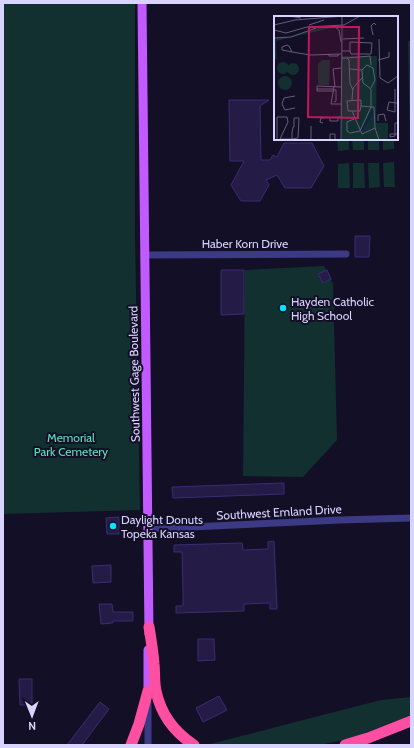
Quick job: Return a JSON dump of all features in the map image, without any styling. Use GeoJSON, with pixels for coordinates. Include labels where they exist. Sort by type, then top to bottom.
{"type":"FeatureCollection","features":[{"type":"Feature","properties":{"kind":"highway"},"geometry":{"type":"LineString","coordinates":[[149,627],[156,691],[161,708],[167,721],[179,734],[194,745]]}},
{"type":"Feature","properties":{"kind":"highway"},"geometry":{"type":"LineString","coordinates":[[131,745],[148,691]]}},
{"type":"Feature","properties":{"kind":"highway"},"geometry":{"type":"LineString","coordinates":[[345,745],[411,722]]}},
{"type":"Feature","properties":{"kind":"main road","name":"Southwest Gage Boulevard"},"geometry":{"type":"LineString","coordinates":[[142,3],[149,627],[148,691]]}},
{"type":"Feature","properties":{"kind":"street","name":"Haber Korn Drive"},"geometry":{"type":"LineString","coordinates":[[144,255],[346,254]]}},
{"type":"Feature","properties":{"kind":"street","name":"Southwest Emland Drive"},"geometry":{"type":"LineString","coordinates":[[148,529],[411,518]]}},
{"type":"Feature","properties":{"kind":"street","name":"Southwest Gage Boulevard"},"geometry":{"type":"LineString","coordinates":[[148,691],[148,745]]}},
{"type":"Feature","properties":{"kind":"green space","name":"Memorial Park Cemetery"},"geometry":{"type":"Polygon","coordinates":[[[3,3],[135,3],[135,237],[140,510],[3,514],[3,3]]]}},
{"type":"Feature","properties":{"kind":"green space"},"geometry":{"type":"Polygon","coordinates":[[[408,41],[411,41],[411,155],[410,155],[408,41]]]}},
{"type":"Feature","properties":{"kind":"green space"},"geometry":{"type":"Polygon","coordinates":[[[337,140],[349,140],[349,150],[338,151],[337,140]]]}},
{"type":"Feature","properties":{"kind":"green space"},"geometry":{"type":"Polygon","coordinates":[[[352,140],[364,140],[364,150],[353,150],[352,140]]]}},
{"type":"Feature","properties":{"kind":"green space"},"geometry":{"type":"Polygon","coordinates":[[[368,140],[379,140],[379,150],[368,150],[368,140]]]}},
{"type":"Feature","properties":{"kind":"green space"},"geometry":{"type":"Polygon","coordinates":[[[383,140],[394,140],[394,149],[383,150],[383,140]]]}},
{"type":"Feature","properties":{"kind":"green space"},"geometry":{"type":"Polygon","coordinates":[[[394,162],[395,187],[384,187],[383,163],[394,162]]]}},
{"type":"Feature","properties":{"kind":"green space"},"geometry":{"type":"Polygon","coordinates":[[[349,163],[350,188],[338,188],[338,164],[349,163]]]}},
{"type":"Feature","properties":{"kind":"green space"},"geometry":{"type":"Polygon","coordinates":[[[353,163],[364,163],[365,188],[353,188],[353,163]]]}},
{"type":"Feature","properties":{"kind":"green space"},"geometry":{"type":"Polygon","coordinates":[[[368,163],[379,163],[380,187],[369,188],[368,163]]]}},
{"type":"Feature","properties":{"kind":"green space"},"geometry":{"type":"Polygon","coordinates":[[[324,266],[333,284],[337,440],[303,477],[243,476],[245,270],[324,266]]]}},
{"type":"Feature","properties":{"kind":"green space"},"geometry":{"type":"Polygon","coordinates":[[[411,697],[411,715],[352,738],[320,745],[206,745],[381,700],[411,697]]]}},
{"type":"Feature","properties":{"kind":"building"},"geometry":{"type":"Polygon","coordinates":[[[229,100],[269,100],[260,106],[261,160],[270,160],[273,155],[277,157],[284,143],[312,143],[324,166],[311,188],[285,188],[277,175],[266,180],[269,185],[260,201],[241,201],[231,185],[244,161],[230,161],[229,100]]]}},
{"type":"Feature","properties":{"kind":"building"},"geometry":{"type":"Polygon","coordinates":[[[355,236],[370,236],[369,257],[355,257],[355,236]]]}},
{"type":"Feature","properties":{"kind":"building"},"geometry":{"type":"Polygon","coordinates":[[[221,270],[244,270],[244,314],[221,315],[221,270]]]}},
{"type":"Feature","properties":{"kind":"building"},"geometry":{"type":"Polygon","coordinates":[[[327,270],[331,279],[323,283],[318,274],[327,270]]]}},
{"type":"Feature","properties":{"kind":"building"},"geometry":{"type":"Polygon","coordinates":[[[284,483],[284,494],[173,498],[172,487],[284,483]]]}},
{"type":"Feature","properties":{"kind":"building","name":"Daylight Donuts Topeka Kansas"},"geometry":{"type":"Polygon","coordinates":[[[119,517],[119,534],[107,534],[106,518],[119,517]]]}},
{"type":"Feature","properties":{"kind":"building"},"geometry":{"type":"Polygon","coordinates":[[[274,541],[277,609],[270,609],[270,603],[244,604],[244,611],[176,613],[176,606],[183,606],[182,552],[174,552],[174,545],[242,543],[243,550],[268,549],[268,542],[274,541]]]}},
{"type":"Feature","properties":{"kind":"building"},"geometry":{"type":"Polygon","coordinates":[[[111,565],[111,582],[93,583],[92,566],[111,565]]]}},
{"type":"Feature","properties":{"kind":"building"},"geometry":{"type":"Polygon","coordinates":[[[99,604],[112,604],[113,612],[133,612],[133,621],[113,621],[113,623],[101,624],[99,604]]]}},
{"type":"Feature","properties":{"kind":"building"},"geometry":{"type":"Polygon","coordinates":[[[198,639],[214,639],[215,660],[198,661],[198,639]]]}},
{"type":"Feature","properties":{"kind":"building"},"geometry":{"type":"Polygon","coordinates":[[[19,679],[32,679],[32,705],[20,705],[19,679]]]}},
{"type":"Feature","properties":{"kind":"building"},"geometry":{"type":"Polygon","coordinates":[[[219,696],[227,710],[203,722],[196,708],[219,696]]]}},
{"type":"Feature","properties":{"kind":"building"},"geometry":{"type":"Polygon","coordinates":[[[100,702],[109,709],[82,745],[67,745],[100,702]]]}},
{"type":"Feature","properties":{"kind":"place","name":"Hayden Catholic High School"},"geometry":{"type":"Point","coordinates":[283,308]}},
{"type":"Feature","properties":{"kind":"place","name":"Daylight Donuts Topeka Kansas"},"geometry":{"type":"Point","coordinates":[113,526]}}]}
